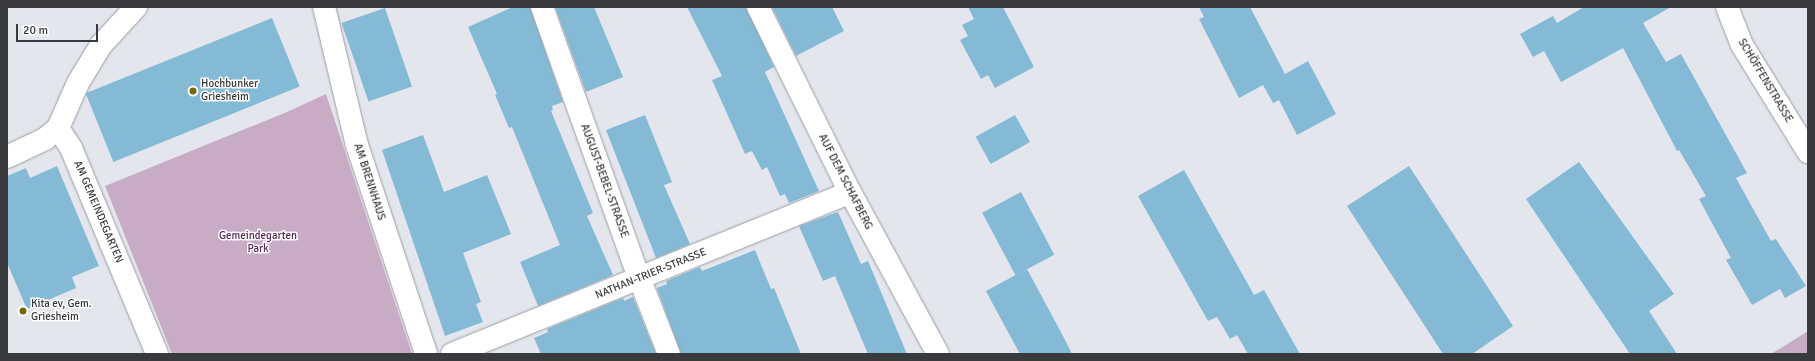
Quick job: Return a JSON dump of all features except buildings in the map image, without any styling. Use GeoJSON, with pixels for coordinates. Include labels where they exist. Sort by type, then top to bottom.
{"type":"FeatureCollection","features":[{"type":"Feature","properties":{"kind":"street"},"geometry":{"type":"LineString","coordinates":[[7,157],[45,139],[58,128],[78,83],[101,45],[136,7]]}},
{"type":"Feature","properties":{"kind":"street","name":"AM BRENNHAUS"},"geometry":{"type":"LineString","coordinates":[[324,7],[357,144],[426,354]]}},
{"type":"Feature","properties":{"kind":"street","name":"AUGUST-BEBEL-STRASSE"},"geometry":{"type":"LineString","coordinates":[[542,7],[640,280],[669,354]]}},
{"type":"Feature","properties":{"kind":"street","name":"AUF DEM SCHAFBERG"},"geometry":{"type":"LineString","coordinates":[[758,7],[850,192],[938,354]]}},
{"type":"Feature","properties":{"kind":"street","name":"SCHÖFFENSTRASSE"},"geometry":{"type":"LineString","coordinates":[[1727,7],[1742,45],[1808,152]]}},
{"type":"Feature","properties":{"kind":"street","name":"AM GEMEINDEGARTEN"},"geometry":{"type":"LineString","coordinates":[[58,128],[71,148],[157,354]]}},
{"type":"Feature","properties":{"kind":"street","name":"NATHAN-TRIER-STRASSE"},"geometry":{"type":"LineString","coordinates":[[452,354],[640,280],[850,192]]}},
{"type":"Feature","properties":{"kind":"green space","name":"Gemeindegarten Park"},"geometry":{"type":"Polygon","coordinates":[[[326,94],[412,354],[172,354],[105,186],[287,112],[326,94]]]}},
{"type":"Feature","properties":{"kind":"green space"},"geometry":{"type":"Polygon","coordinates":[[[1808,331],[1808,354],[1771,354],[1808,331]]]}},
{"type":"Feature","properties":{"kind":"place","name":"Hochbunker Griesheim"},"geometry":{"type":"Point","coordinates":[193,91]}},
{"type":"Feature","properties":{"kind":"place","name":"Kita ev, Gem. Griesheim"},"geometry":{"type":"Point","coordinates":[23,311]}}]}
